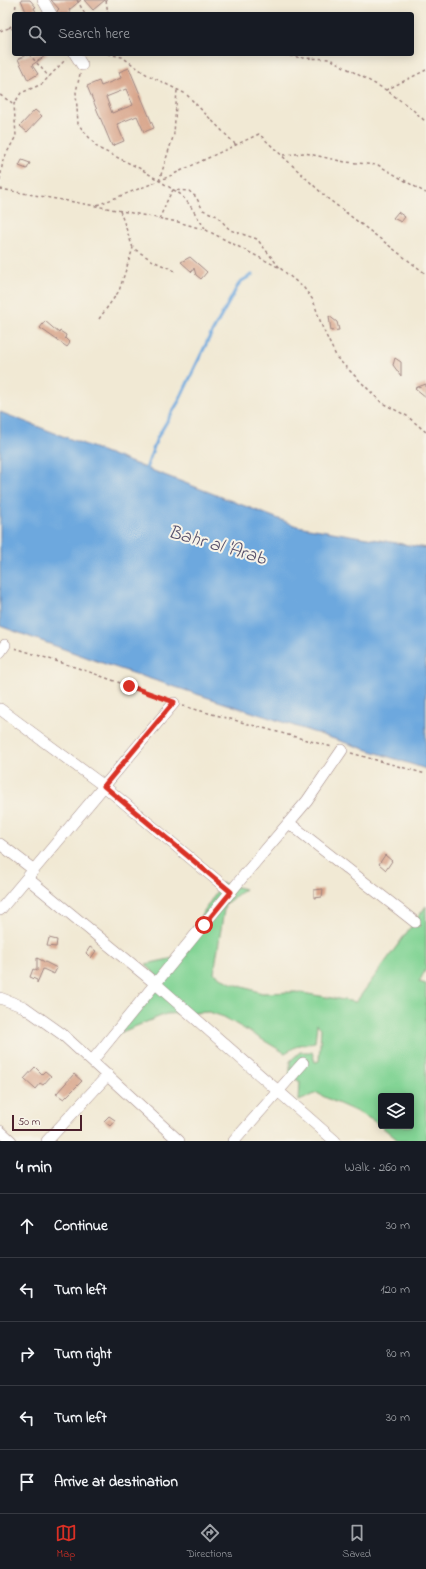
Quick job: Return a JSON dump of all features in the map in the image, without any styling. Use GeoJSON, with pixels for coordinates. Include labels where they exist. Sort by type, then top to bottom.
{"type":"FeatureCollection","features":[{"type":"Feature","properties":{"kind":"street"},"geometry":{"type":"LineString","coordinates":[[43,0],[50,12]]}},
{"type":"Feature","properties":{"kind":"street"},"geometry":{"type":"LineString","coordinates":[[71,57],[82,65]]}},
{"type":"Feature","properties":{"kind":"street"},"geometry":{"type":"LineString","coordinates":[[0,910],[174,702]]}},
{"type":"Feature","properties":{"kind":"street"},"geometry":{"type":"LineString","coordinates":[[0,709],[104,786],[231,892]]}},
{"type":"Feature","properties":{"kind":"street"},"geometry":{"type":"LineString","coordinates":[[92,1061],[308,801],[342,750]]}},
{"type":"Feature","properties":{"kind":"street"},"geometry":{"type":"LineString","coordinates":[[289,823],[415,922]]}},
{"type":"Feature","properties":{"kind":"street"},"geometry":{"type":"LineString","coordinates":[[0,844],[30,874],[335,1141]]}},
{"type":"Feature","properties":{"kind":"street"},"geometry":{"type":"LineString","coordinates":[[0,998],[24,1007],[62,1034],[179,1141]]}},
{"type":"Feature","properties":{"kind":"street"},"geometry":{"type":"LineString","coordinates":[[234,1141],[303,1063]]}},
{"type":"Feature","properties":{"kind":"street"},"geometry":{"type":"LineString","coordinates":[[47,1141],[108,1075]]}},
{"type":"Feature","properties":{"kind":"street"},"geometry":{"type":"LineString","coordinates":[[0,1131],[11,1141]]}},
{"type":"Feature","properties":{"kind":"path"},"geometry":{"type":"LineString","coordinates":[[77,0],[84,12]]}},
{"type":"Feature","properties":{"kind":"path"},"geometry":{"type":"LineString","coordinates":[[106,0],[108,12]]}},
{"type":"Feature","properties":{"kind":"path"},"geometry":{"type":"LineString","coordinates":[[15,12],[16,3]]}},
{"type":"Feature","properties":{"kind":"path"},"geometry":{"type":"LineString","coordinates":[[0,31],[9,28],[12,25]]}},
{"type":"Feature","properties":{"kind":"path"},"geometry":{"type":"LineString","coordinates":[[31,56],[49,77]]}},
{"type":"Feature","properties":{"kind":"path"},"geometry":{"type":"LineString","coordinates":[[117,56],[122,57],[146,74],[186,94],[236,145]]}},
{"type":"Feature","properties":{"kind":"path"},"geometry":{"type":"LineString","coordinates":[[290,56],[330,59],[386,90],[412,109],[426,122]]}},
{"type":"Feature","properties":{"kind":"path"},"geometry":{"type":"LineString","coordinates":[[0,180],[3,160],[16,136],[14,104],[21,93],[42,84],[71,57]]}},
{"type":"Feature","properties":{"kind":"path"},"geometry":{"type":"LineString","coordinates":[[82,65],[76,92],[78,124],[98,148],[140,169],[173,190],[189,204],[206,230]]}},
{"type":"Feature","properties":{"kind":"path"},"geometry":{"type":"LineString","coordinates":[[386,90],[426,70]]}},
{"type":"Feature","properties":{"kind":"path"},"geometry":{"type":"LineString","coordinates":[[159,181],[174,134],[177,90]]}},
{"type":"Feature","properties":{"kind":"path"},"geometry":{"type":"LineString","coordinates":[[0,95],[14,104]]}},
{"type":"Feature","properties":{"kind":"path"},"geometry":{"type":"LineString","coordinates":[[96,206],[159,181],[258,134],[283,155],[327,198],[426,274]]}},
{"type":"Feature","properties":{"kind":"path"},"geometry":{"type":"LineString","coordinates":[[283,155],[305,153],[345,162],[378,165],[426,193]]}},
{"type":"Feature","properties":{"kind":"path"},"geometry":{"type":"LineString","coordinates":[[0,189],[96,206],[206,230],[280,268]]}},
{"type":"Feature","properties":{"kind":"path"},"geometry":{"type":"LineString","coordinates":[[159,219],[166,206],[168,197],[173,190]]}},
{"type":"Feature","properties":{"kind":"path"},"geometry":{"type":"LineString","coordinates":[[173,190],[189,191],[196,197],[203,210],[217,216],[230,230],[257,239],[280,268],[304,288],[313,300],[323,329],[337,358],[382,403],[407,416],[426,431]]}},
{"type":"Feature","properties":{"kind":"path"},"geometry":{"type":"LineString","coordinates":[[100,320],[119,291],[133,248],[120,211]]}},
{"type":"Feature","properties":{"kind":"path"},"geometry":{"type":"LineString","coordinates":[[133,248],[153,261],[175,271]]}},
{"type":"Feature","properties":{"kind":"path"},"geometry":{"type":"LineString","coordinates":[[2,648],[84,670],[174,702],[426,774]]}},
{"type":"Feature","properties":{"kind":"green space"},"geometry":{"type":"Polygon","coordinates":[[[222,883],[245,889],[225,904],[214,973],[231,983],[262,993],[296,992],[356,1002],[426,906],[426,969],[419,982],[426,984],[426,1141],[399,1141],[385,1129],[414,1129],[414,1093],[378,1093],[378,1124],[357,1112],[317,1093],[299,1101],[300,1082],[290,1075],[290,1061],[300,1052],[312,1052],[315,1062],[319,1061],[321,1028],[317,1024],[315,1042],[299,1045],[285,1053],[224,1017],[209,1012],[166,1014],[112,1036],[159,979],[146,964],[174,958],[222,883]]]}},
{"type":"Feature","properties":{"kind":"water","name":"Bahr al 'Arab"},"geometry":{"type":"Polygon","coordinates":[[[0,412],[297,526],[426,548],[426,769],[108,665],[0,626],[0,412]]]}},
{"type":"Feature","properties":{"kind":"building"},"geometry":{"type":"Polygon","coordinates":[[[21,0],[30,0],[36,7],[34,8],[36,12],[26,12],[21,0]]]}},
{"type":"Feature","properties":{"kind":"building"},"geometry":{"type":"Polygon","coordinates":[[[51,0],[81,0],[69,10],[70,12],[57,12],[59,9],[51,0]]]}},
{"type":"Feature","properties":{"kind":"building"},"geometry":{"type":"Polygon","coordinates":[[[84,0],[105,0],[93,10],[84,0]]]}},
{"type":"Feature","properties":{"kind":"building"},"geometry":{"type":"Polygon","coordinates":[[[25,56],[45,56],[32,65],[38,74],[28,80],[18,59],[25,56]]]}},
{"type":"Feature","properties":{"kind":"building"},"geometry":{"type":"Polygon","coordinates":[[[129,68],[154,128],[144,132],[137,116],[117,124],[124,141],[112,146],[87,86],[99,81],[101,86],[121,78],[119,72],[129,68]],[[126,89],[106,97],[112,113],[133,105],[126,89]]]}},
{"type":"Feature","properties":{"kind":"building"},"geometry":{"type":"Polygon","coordinates":[[[35,110],[42,116],[27,132],[20,126],[35,110]]]}},
{"type":"Feature","properties":{"kind":"building"},"geometry":{"type":"Polygon","coordinates":[[[22,160],[30,163],[27,169],[19,166],[22,160]]]}},
{"type":"Feature","properties":{"kind":"building"},"geometry":{"type":"Polygon","coordinates":[[[398,212],[405,217],[401,222],[393,218],[398,212]]]}},
{"type":"Feature","properties":{"kind":"building"},"geometry":{"type":"Polygon","coordinates":[[[190,257],[207,272],[201,279],[196,275],[194,268],[192,272],[181,262],[190,257]]]}},
{"type":"Feature","properties":{"kind":"building"},"geometry":{"type":"Polygon","coordinates":[[[329,316],[337,322],[339,330],[331,331],[329,316]]]}},
{"type":"Feature","properties":{"kind":"building"},"geometry":{"type":"Polygon","coordinates":[[[45,321],[59,333],[60,331],[66,335],[65,338],[70,343],[67,347],[40,328],[45,321]]]}},
{"type":"Feature","properties":{"kind":"building"},"geometry":{"type":"Polygon","coordinates":[[[395,358],[401,362],[401,376],[393,365],[395,358]]]}},
{"type":"Feature","properties":{"kind":"building"},"geometry":{"type":"Polygon","coordinates":[[[426,384],[426,397],[415,388],[426,384]]]}},
{"type":"Feature","properties":{"kind":"building"},"geometry":{"type":"Polygon","coordinates":[[[385,855],[392,861],[386,870],[379,864],[385,855]]]}},
{"type":"Feature","properties":{"kind":"building"},"geometry":{"type":"Polygon","coordinates":[[[323,889],[322,897],[314,898],[314,890],[323,889]]]}},
{"type":"Feature","properties":{"kind":"building"},"geometry":{"type":"Polygon","coordinates":[[[49,938],[57,940],[56,947],[47,946],[49,938]]]}},
{"type":"Feature","properties":{"kind":"building"},"geometry":{"type":"Polygon","coordinates":[[[90,947],[96,951],[91,958],[86,953],[90,947]]]}},
{"type":"Feature","properties":{"kind":"building"},"geometry":{"type":"Polygon","coordinates":[[[37,958],[57,968],[54,974],[43,969],[37,983],[37,980],[30,977],[33,969],[37,971],[37,958]]]}},
{"type":"Feature","properties":{"kind":"building"},"geometry":{"type":"Polygon","coordinates":[[[35,1067],[42,1074],[45,1071],[51,1076],[43,1085],[40,1083],[35,1089],[24,1079],[35,1067]]]}},
{"type":"Feature","properties":{"kind":"building"},"geometry":{"type":"Polygon","coordinates":[[[74,1074],[82,1081],[64,1099],[56,1094],[74,1074]]]}},
{"type":"Feature","properties":{"kind":"building"},"geometry":{"type":"Polygon","coordinates":[[[109,1116],[115,1120],[110,1126],[104,1121],[109,1116]]]}},
{"type":"Feature","properties":{"kind":"waterway"},"geometry":{"type":"LineString","coordinates":[[146,469],[157,438],[179,401],[209,338],[240,282],[252,275]]}},
{"type":"Feature","properties":{"kind":"route"},"geometry":{"type":"LineString","coordinates":[[129,686],[174,702],[104,786],[231,892],[204,925]]}}]}
